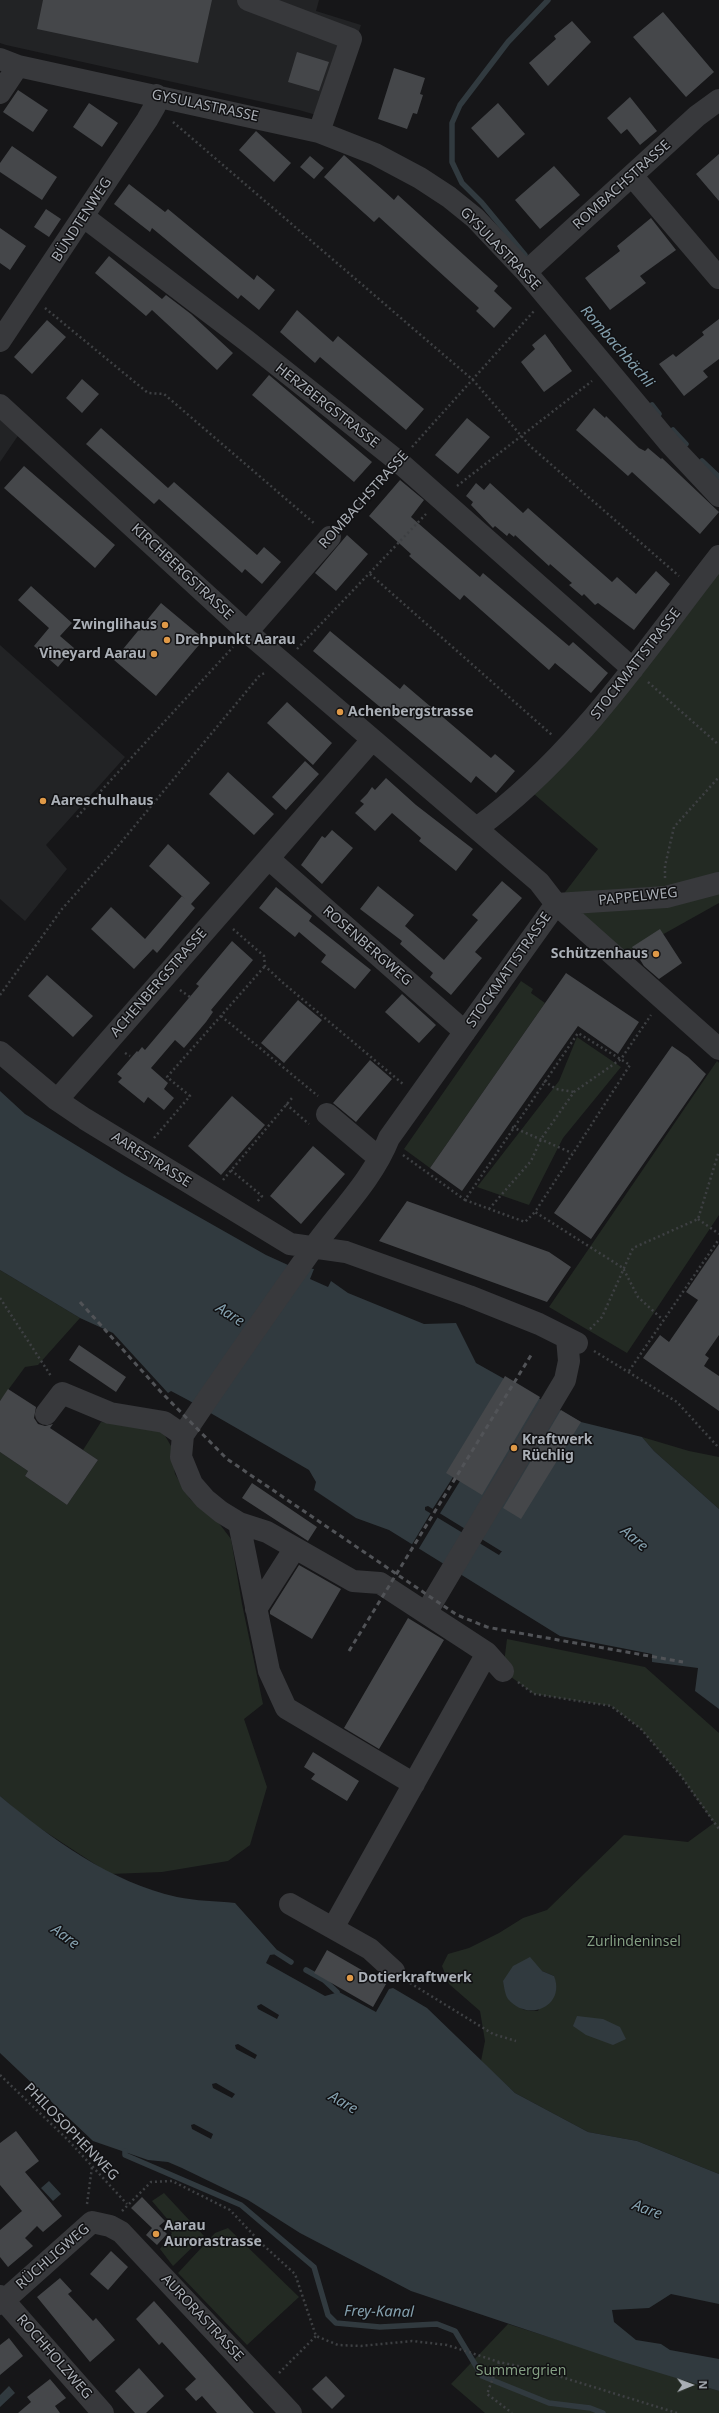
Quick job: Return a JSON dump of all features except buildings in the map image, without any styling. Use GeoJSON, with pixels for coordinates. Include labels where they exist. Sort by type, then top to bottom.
{"type":"FeatureCollection","features":[{"type":"Feature","properties":{"kind":"street"},"geometry":{"type":"LineString","coordinates":[[248,0],[351,38],[319,132]]}},
{"type":"Feature","properties":{"kind":"street"},"geometry":{"type":"LineString","coordinates":[[0,93],[9,63]]}},
{"type":"Feature","properties":{"kind":"street","name":"GYSULASTRASSE"},"geometry":{"type":"LineString","coordinates":[[9,63],[155,100],[319,132],[375,154],[449,197],[475,218],[526,272],[545,297],[665,438],[719,496]]}},
{"type":"Feature","properties":{"kind":"street","name":"BÜNDTENWEG"},"geometry":{"type":"LineString","coordinates":[[0,341],[84,217],[155,100]]}},
{"type":"Feature","properties":{"kind":"street","name":"ROMBACHSTRASSE"},"geometry":{"type":"LineString","coordinates":[[526,272],[633,177],[697,116],[719,100]]}},
{"type":"Feature","properties":{"kind":"street"},"geometry":{"type":"LineString","coordinates":[[633,177],[719,278]]}},
{"type":"Feature","properties":{"kind":"street","name":"HERZBERGSTRASSE"},"geometry":{"type":"LineString","coordinates":[[84,217],[247,341],[398,462],[633,669]]}},
{"type":"Feature","properties":{"kind":"street","name":"KIRCHBERGSTRASSE"},"geometry":{"type":"LineString","coordinates":[[0,405],[247,632],[372,740],[478,828]]}},
{"type":"Feature","properties":{"kind":"street","name":"ROMBACHSTRASSE"},"geometry":{"type":"LineString","coordinates":[[247,632],[330,537]]}},
{"type":"Feature","properties":{"kind":"street","name":"STOCKMATTSTRASSE"},"geometry":{"type":"LineString","coordinates":[[183,1435],[379,1158],[389,1138],[556,904],[539,882],[478,828],[527,788],[602,710],[719,556]]}},
{"type":"Feature","properties":{"kind":"street","name":"ACHENBERGSTRASSE"},"geometry":{"type":"LineString","coordinates":[[57,1100],[372,740]]}},
{"type":"Feature","properties":{"kind":"street","name":"ROSENBERGWEG"},"geometry":{"type":"LineString","coordinates":[[269,859],[465,1032]]}},
{"type":"Feature","properties":{"kind":"street","name":"PAPPELWEG"},"geometry":{"type":"LineString","coordinates":[[556,904],[666,897],[719,883]]}},
{"type":"Feature","properties":{"kind":"street"},"geometry":{"type":"LineString","coordinates":[[556,904],[719,1049]]}},
{"type":"Feature","properties":{"kind":"street","name":"AARESTRASSE"},"geometry":{"type":"LineString","coordinates":[[0,1052],[57,1100],[140,1154],[309,1255],[346,1252],[469,1296],[539,1324],[572,1340]]}},
{"type":"Feature","properties":{"kind":"street"},"geometry":{"type":"LineString","coordinates":[[325,1108],[379,1158]]}},
{"type":"Feature","properties":{"kind":"street"},"geometry":{"type":"LineString","coordinates":[[426,1613],[494,1502],[564,1380],[572,1340]]}},
{"type":"Feature","properties":{"kind":"street"},"geometry":{"type":"LineString","coordinates":[[46,1414],[62,1393],[110,1414],[164,1422],[183,1435],[181,1457],[192,1484],[205,1499],[238,1523],[267,1532],[353,1580],[380,1583],[487,1653],[503,1671]]}},
{"type":"Feature","properties":{"kind":"street"},"geometry":{"type":"LineString","coordinates":[[238,1523],[269,1671],[286,1708],[414,1784]]}},
{"type":"Feature","properties":{"kind":"street"},"geometry":{"type":"LineString","coordinates":[[256,1610],[295,1548]]}},
{"type":"Feature","properties":{"kind":"street"},"geometry":{"type":"LineString","coordinates":[[333,1928],[487,1653]]}},
{"type":"Feature","properties":{"kind":"street"},"geometry":{"type":"LineString","coordinates":[[290,1904],[370,1949],[394,1971]]}},
{"type":"Feature","properties":{"kind":"street","name":"RÜCHLIGWEG"},"geometry":{"type":"LineString","coordinates":[[1,2300],[92,2222],[110,2226]]}},
{"type":"Feature","properties":{"kind":"street","name":"AURORASTRASSE"},"geometry":{"type":"LineString","coordinates":[[110,2226],[121,2232],[291,2413]]}},
{"type":"Feature","properties":{"kind":"street","name":"ROCHHOLZWEG"},"geometry":{"type":"LineString","coordinates":[[1,2300],[103,2413]]}},
{"type":"Feature","properties":{"kind":"path"},"geometry":{"type":"LineString","coordinates":[[155,100],[473,380],[530,446],[693,589]]}},
{"type":"Feature","properties":{"kind":"path"},"geometry":{"type":"LineString","coordinates":[[31,296],[148,393],[164,394],[330,537]]}},
{"type":"Feature","properties":{"kind":"path","name":"ROMBACHSTRASSE"},"geometry":{"type":"LineString","coordinates":[[330,537],[473,380],[545,297]]}},
{"type":"Feature","properties":{"kind":"path"},"geometry":{"type":"LineString","coordinates":[[370,574],[567,748]]}},
{"type":"Feature","properties":{"kind":"path"},"geometry":{"type":"LineString","coordinates":[[77,818],[167,716],[247,632]]}},
{"type":"Feature","properties":{"kind":"path"},"geometry":{"type":"LineString","coordinates":[[0,995],[62,909],[118,846],[260,675],[284,664]]}},
{"type":"Feature","properties":{"kind":"path"},"geometry":{"type":"LineString","coordinates":[[633,669],[719,745]]}},
{"type":"Feature","properties":{"kind":"path"},"geometry":{"type":"LineString","coordinates":[[666,897],[665,866],[674,827],[719,777]]}},
{"type":"Feature","properties":{"kind":"path"},"geometry":{"type":"LineString","coordinates":[[218,916],[264,956],[265,966],[418,1098]]}},
{"type":"Feature","properties":{"kind":"path"},"geometry":{"type":"LineString","coordinates":[[140,1154],[190,1096],[167,1077],[265,966]]}},
{"type":"Feature","properties":{"kind":"path"},"geometry":{"type":"LineString","coordinates":[[489,1209],[531,1162],[541,1139],[574,1092],[621,1060],[662,997]]}},
{"type":"Feature","properties":{"kind":"path"},"geometry":{"type":"LineString","coordinates":[[221,1016],[325,1108]]}},
{"type":"Feature","properties":{"kind":"path"},"geometry":{"type":"LineString","coordinates":[[389,1138],[400,1153],[465,1200],[525,1222],[535,1212],[630,1065],[578,1033],[512,1127],[465,1200]]}},
{"type":"Feature","properties":{"kind":"path"},"geometry":{"type":"LineString","coordinates":[[544,1081],[556,1089],[574,1092]]}},
{"type":"Feature","properties":{"kind":"path"},"geometry":{"type":"LineString","coordinates":[[210,1197],[292,1098]]}},
{"type":"Feature","properties":{"kind":"path"},"geometry":{"type":"LineString","coordinates":[[512,1127],[572,1154]]}},
{"type":"Feature","properties":{"kind":"path"},"geometry":{"type":"LineString","coordinates":[[719,1151],[698,1219],[633,1248],[602,1316],[572,1340],[629,1371],[677,1402],[719,1448]]}},
{"type":"Feature","properties":{"kind":"path"},"geometry":{"type":"LineString","coordinates":[[231,1170],[262,1196],[245,1218]]}},
{"type":"Feature","properties":{"kind":"path"},"geometry":{"type":"LineString","coordinates":[[535,1212],[623,1268],[638,1297],[662,1319]]}},
{"type":"Feature","properties":{"kind":"path"},"geometry":{"type":"LineString","coordinates":[[698,1219],[719,1234]]}},
{"type":"Feature","properties":{"kind":"path"},"geometry":{"type":"LineString","coordinates":[[629,1371],[662,1319],[719,1240]]}},
{"type":"Feature","properties":{"kind":"path"},"geometry":{"type":"LineString","coordinates":[[0,1298],[62,1393]]}},
{"type":"Feature","properties":{"kind":"path"},"geometry":{"type":"LineString","coordinates":[[503,1671],[534,1694],[611,1706],[641,1729],[681,1776],[719,1829]]}},
{"type":"Feature","properties":{"kind":"path"},"geometry":{"type":"LineString","coordinates":[[394,1971],[409,1983],[493,2034],[516,2042]]}},
{"type":"Feature","properties":{"kind":"path","name":"PHILOSOPHENWEG"},"geometry":{"type":"LineString","coordinates":[[0,2075],[68,2140],[127,2204],[150,2182],[172,2181],[230,2210],[262,2244],[295,2274],[316,2336]]}},
{"type":"Feature","properties":{"kind":"path"},"geometry":{"type":"LineString","coordinates":[[78,2233],[86,2212],[92,2167]]}},
{"type":"Feature","properties":{"kind":"path"},"geometry":{"type":"LineString","coordinates":[[265,2387],[316,2336],[338,2345],[361,2346],[412,2341],[447,2344],[499,2362],[542,2371],[677,2413]]}},
{"type":"Feature","properties":{"kind":"path"},"geometry":{"type":"LineString","coordinates":[[499,2362],[487,2394],[512,2413]]}},
{"type":"Feature","properties":{"kind":"shaded area"},"geometry":{"type":"Polygon","coordinates":[[[0,0],[319,0],[316,11],[361,25],[330,119],[299,110],[0,43],[0,0]]]}},
{"type":"Feature","properties":{"kind":"shaded area"},"geometry":{"type":"Polygon","coordinates":[[[0,405],[24,427],[0,462],[0,405]]]}},
{"type":"Feature","properties":{"kind":"shaded area","name":"Aareschulhaus"},"geometry":{"type":"Polygon","coordinates":[[[0,645],[125,757],[46,845],[67,869],[25,921],[0,899],[0,645]]]}},
{"type":"Feature","properties":{"kind":"green space"},"geometry":{"type":"Polygon","coordinates":[[[719,556],[719,903],[619,959],[556,904],[598,849],[527,788],[719,556]]]}},
{"type":"Feature","properties":{"kind":"green space"},"geometry":{"type":"Polygon","coordinates":[[[521,981],[533,989],[531,993],[545,1003],[430,1168],[404,1149],[521,981]]]}},
{"type":"Feature","properties":{"kind":"green space"},"geometry":{"type":"Polygon","coordinates":[[[577,1037],[621,1067],[563,1138],[529,1205],[477,1187],[559,1081],[577,1037]]]}},
{"type":"Feature","properties":{"kind":"green space"},"geometry":{"type":"Polygon","coordinates":[[[717,1061],[719,1063],[719,1215],[627,1353],[549,1307],[717,1061]]]}},
{"type":"Feature","properties":{"kind":"green space"},"geometry":{"type":"Polygon","coordinates":[[[0,1270],[80,1318],[38,1365],[25,1367],[0,1401],[0,1270]]]}},
{"type":"Feature","properties":{"kind":"green space"},"geometry":{"type":"Polygon","coordinates":[[[101,1422],[160,1427],[171,1446],[175,1474],[190,1499],[218,1522],[231,1539],[242,1604],[263,1704],[244,1719],[267,1787],[250,1845],[228,1861],[162,1872],[110,1874],[29,1821],[0,1796],[0,1452],[28,1471],[25,1476],[67,1505],[98,1460],[83,1450],[101,1422]]]}},
{"type":"Feature","properties":{"kind":"green space"},"geometry":{"type":"Polygon","coordinates":[[[642,1437],[689,1451],[719,1457],[719,1509],[654,1451],[642,1437]]]}},
{"type":"Feature","properties":{"kind":"green space","name":"Zurlindeninsel"},"geometry":{"type":"Polygon","coordinates":[[[507,1639],[645,1667],[719,1733],[719,2174],[637,2141],[588,2132],[515,2093],[481,2061],[485,2041],[480,2011],[449,1984],[442,1966],[448,1954],[469,1948],[499,1933],[523,1918],[547,1910],[624,1835],[688,1842],[714,1823],[681,1776],[641,1729],[611,1706],[534,1694],[503,1671],[507,1639]],[[542,1971],[508,1998],[524,2010],[538,2011],[554,1976],[542,1971]]]}},
{"type":"Feature","properties":{"kind":"green space"},"geometry":{"type":"Polygon","coordinates":[[[164,2193],[204,2236],[173,2266],[160,2249],[172,2233],[165,2226],[169,2221],[152,2201],[164,2193]]]}},
{"type":"Feature","properties":{"kind":"green space"},"geometry":{"type":"Polygon","coordinates":[[[228,2228],[299,2297],[247,2345],[178,2273],[215,2233],[228,2228]]]}},
{"type":"Feature","properties":{"kind":"green space","name":"Summergrien"},"geometry":{"type":"Polygon","coordinates":[[[508,2324],[719,2391],[719,2413],[485,2413],[451,2384],[508,2324]]]}},
{"type":"Feature","properties":{"kind":"water","name":"Aare"},"geometry":{"type":"Polygon","coordinates":[[[0,1091],[25,1114],[125,1175],[266,1255],[288,1265],[314,1269],[310,1279],[328,1287],[331,1281],[348,1293],[424,1324],[456,1323],[476,1363],[581,1422],[642,1437],[654,1451],[719,1509],[719,1709],[695,1691],[698,1668],[652,1662],[652,1654],[560,1636],[389,1530],[356,1518],[314,1490],[316,1482],[309,1470],[188,1400],[171,1391],[168,1393],[113,1333],[80,1318],[0,1270],[0,1091]],[[428,1506],[425,1507],[425,1510],[499,1555],[501,1551],[428,1506]]]}},
{"type":"Feature","properties":{"kind":"water","name":"Aare"},"geometry":{"type":"Polygon","coordinates":[[[0,1796],[61,1843],[106,1870],[129,1881],[177,1897],[235,1903],[277,1950],[277,1954],[270,1955],[266,1963],[325,1996],[339,1992],[376,2012],[389,1989],[393,1988],[427,2008],[515,2093],[588,2132],[637,2141],[719,2174],[719,2304],[671,2294],[649,2308],[612,2310],[614,2322],[636,2340],[661,2344],[670,2350],[719,2359],[719,2391],[620,2361],[411,2291],[300,2233],[248,2200],[182,2168],[168,2162],[148,2160],[93,2141],[0,2053],[0,1796]],[[261,2004],[257,2006],[258,2009],[277,2019],[279,2015],[261,2004]],[[238,2044],[235,2045],[236,2049],[255,2059],[257,2055],[238,2044]],[[216,2083],[212,2084],[213,2088],[232,2098],[235,2094],[216,2083]],[[194,2124],[191,2125],[192,2129],[211,2139],[213,2134],[194,2124]]]}},
{"type":"Feature","properties":{"kind":"water"},"geometry":{"type":"Polygon","coordinates":[[[530,1957],[542,1971],[554,1976],[556,1987],[555,1996],[550,2003],[543,2008],[525,2010],[516,2006],[508,1999],[505,1993],[503,1981],[513,1966],[530,1957]]]}},
{"type":"Feature","properties":{"kind":"water"},"geometry":{"type":"Polygon","coordinates":[[[577,2016],[603,2019],[620,2027],[626,2039],[613,2045],[586,2035],[573,2026],[577,2016]]]}},
{"type":"Feature","properties":{"kind":"water"},"geometry":{"type":"Polygon","coordinates":[[[49,2181],[61,2194],[53,2201],[41,2188],[49,2181]]]}},
{"type":"Feature","properties":{"kind":"water"},"geometry":{"type":"Polygon","coordinates":[[[9,2386],[15,2393],[0,2407],[0,2395],[9,2386]]]}},
{"type":"Feature","properties":{"kind":"pier"},"geometry":{"type":"Polygon","coordinates":[[[453,1477],[460,1481],[439,1515],[432,1510],[453,1477]]]}},
{"type":"Feature","properties":{"kind":"pier"},"geometry":{"type":"Polygon","coordinates":[[[432,1511],[439,1515],[418,1550],[411,1546],[432,1511]]]}},
{"type":"Feature","properties":{"kind":"waterway","name":"Rombachbächli"},"geometry":{"type":"LineString","coordinates":[[525,255],[482,203],[462,183],[452,162],[452,123],[460,105],[508,42],[548,0]]}},
{"type":"Feature","properties":{"kind":"waterway","name":"Rombachbächli"},"geometry":{"type":"LineString","coordinates":[[652,405],[659,414]]}},
{"type":"Feature","properties":{"kind":"waterway","name":"Rombachbächli"},"geometry":{"type":"LineString","coordinates":[[673,430],[686,444]]}},
{"type":"Feature","properties":{"kind":"waterway","name":"Rombachbächli"},"geometry":{"type":"LineString","coordinates":[[702,461],[719,477]]}},
{"type":"Feature","properties":{"kind":"waterway"},"geometry":{"type":"LineString","coordinates":[[277,1953],[291,1962]]}},
{"type":"Feature","properties":{"kind":"waterway"},"geometry":{"type":"LineString","coordinates":[[306,1970],[324,1980],[337,1992]]}},
{"type":"Feature","properties":{"kind":"waterway","name":"Frey-Kanal"},"geometry":{"type":"LineString","coordinates":[[125,2151],[125,2155],[241,2205],[314,2267],[328,2315],[336,2323],[380,2327],[437,2324],[455,2331],[482,2376],[549,2403],[590,2408],[603,2413]]}},
{"type":"Feature","properties":{"kind":"railway"},"geometry":{"type":"LineString","coordinates":[[80,1302],[161,1392],[227,1459],[457,1615],[487,1627],[683,1662]]}},
{"type":"Feature","properties":{"kind":"railway"},"geometry":{"type":"LineString","coordinates":[[349,1651],[533,1352]]}},
{"type":"Feature","properties":{"kind":"place","name":"Zwinglihaus"},"geometry":{"type":"Point","coordinates":[165,625]}},
{"type":"Feature","properties":{"kind":"place","name":"Drehpunkt Aarau"},"geometry":{"type":"Point","coordinates":[167,640]}},
{"type":"Feature","properties":{"kind":"place","name":"Vineyard Aarau"},"geometry":{"type":"Point","coordinates":[154,654]}},
{"type":"Feature","properties":{"kind":"place","name":"Achenbergstrasse"},"geometry":{"type":"Point","coordinates":[340,712]}},
{"type":"Feature","properties":{"kind":"place","name":"Aareschulhaus"},"geometry":{"type":"Point","coordinates":[43,801]}},
{"type":"Feature","properties":{"kind":"place","name":"Schützenhaus"},"geometry":{"type":"Point","coordinates":[656,954]}},
{"type":"Feature","properties":{"kind":"place","name":"Kraftwerk Rüchlig"},"geometry":{"type":"Point","coordinates":[514,1448]}},
{"type":"Feature","properties":{"kind":"place","name":"Dotierkraftwerk"},"geometry":{"type":"Point","coordinates":[350,1978]}},
{"type":"Feature","properties":{"kind":"place","name":"Aarau Aurorastrasse"},"geometry":{"type":"Point","coordinates":[156,2234]}}]}
